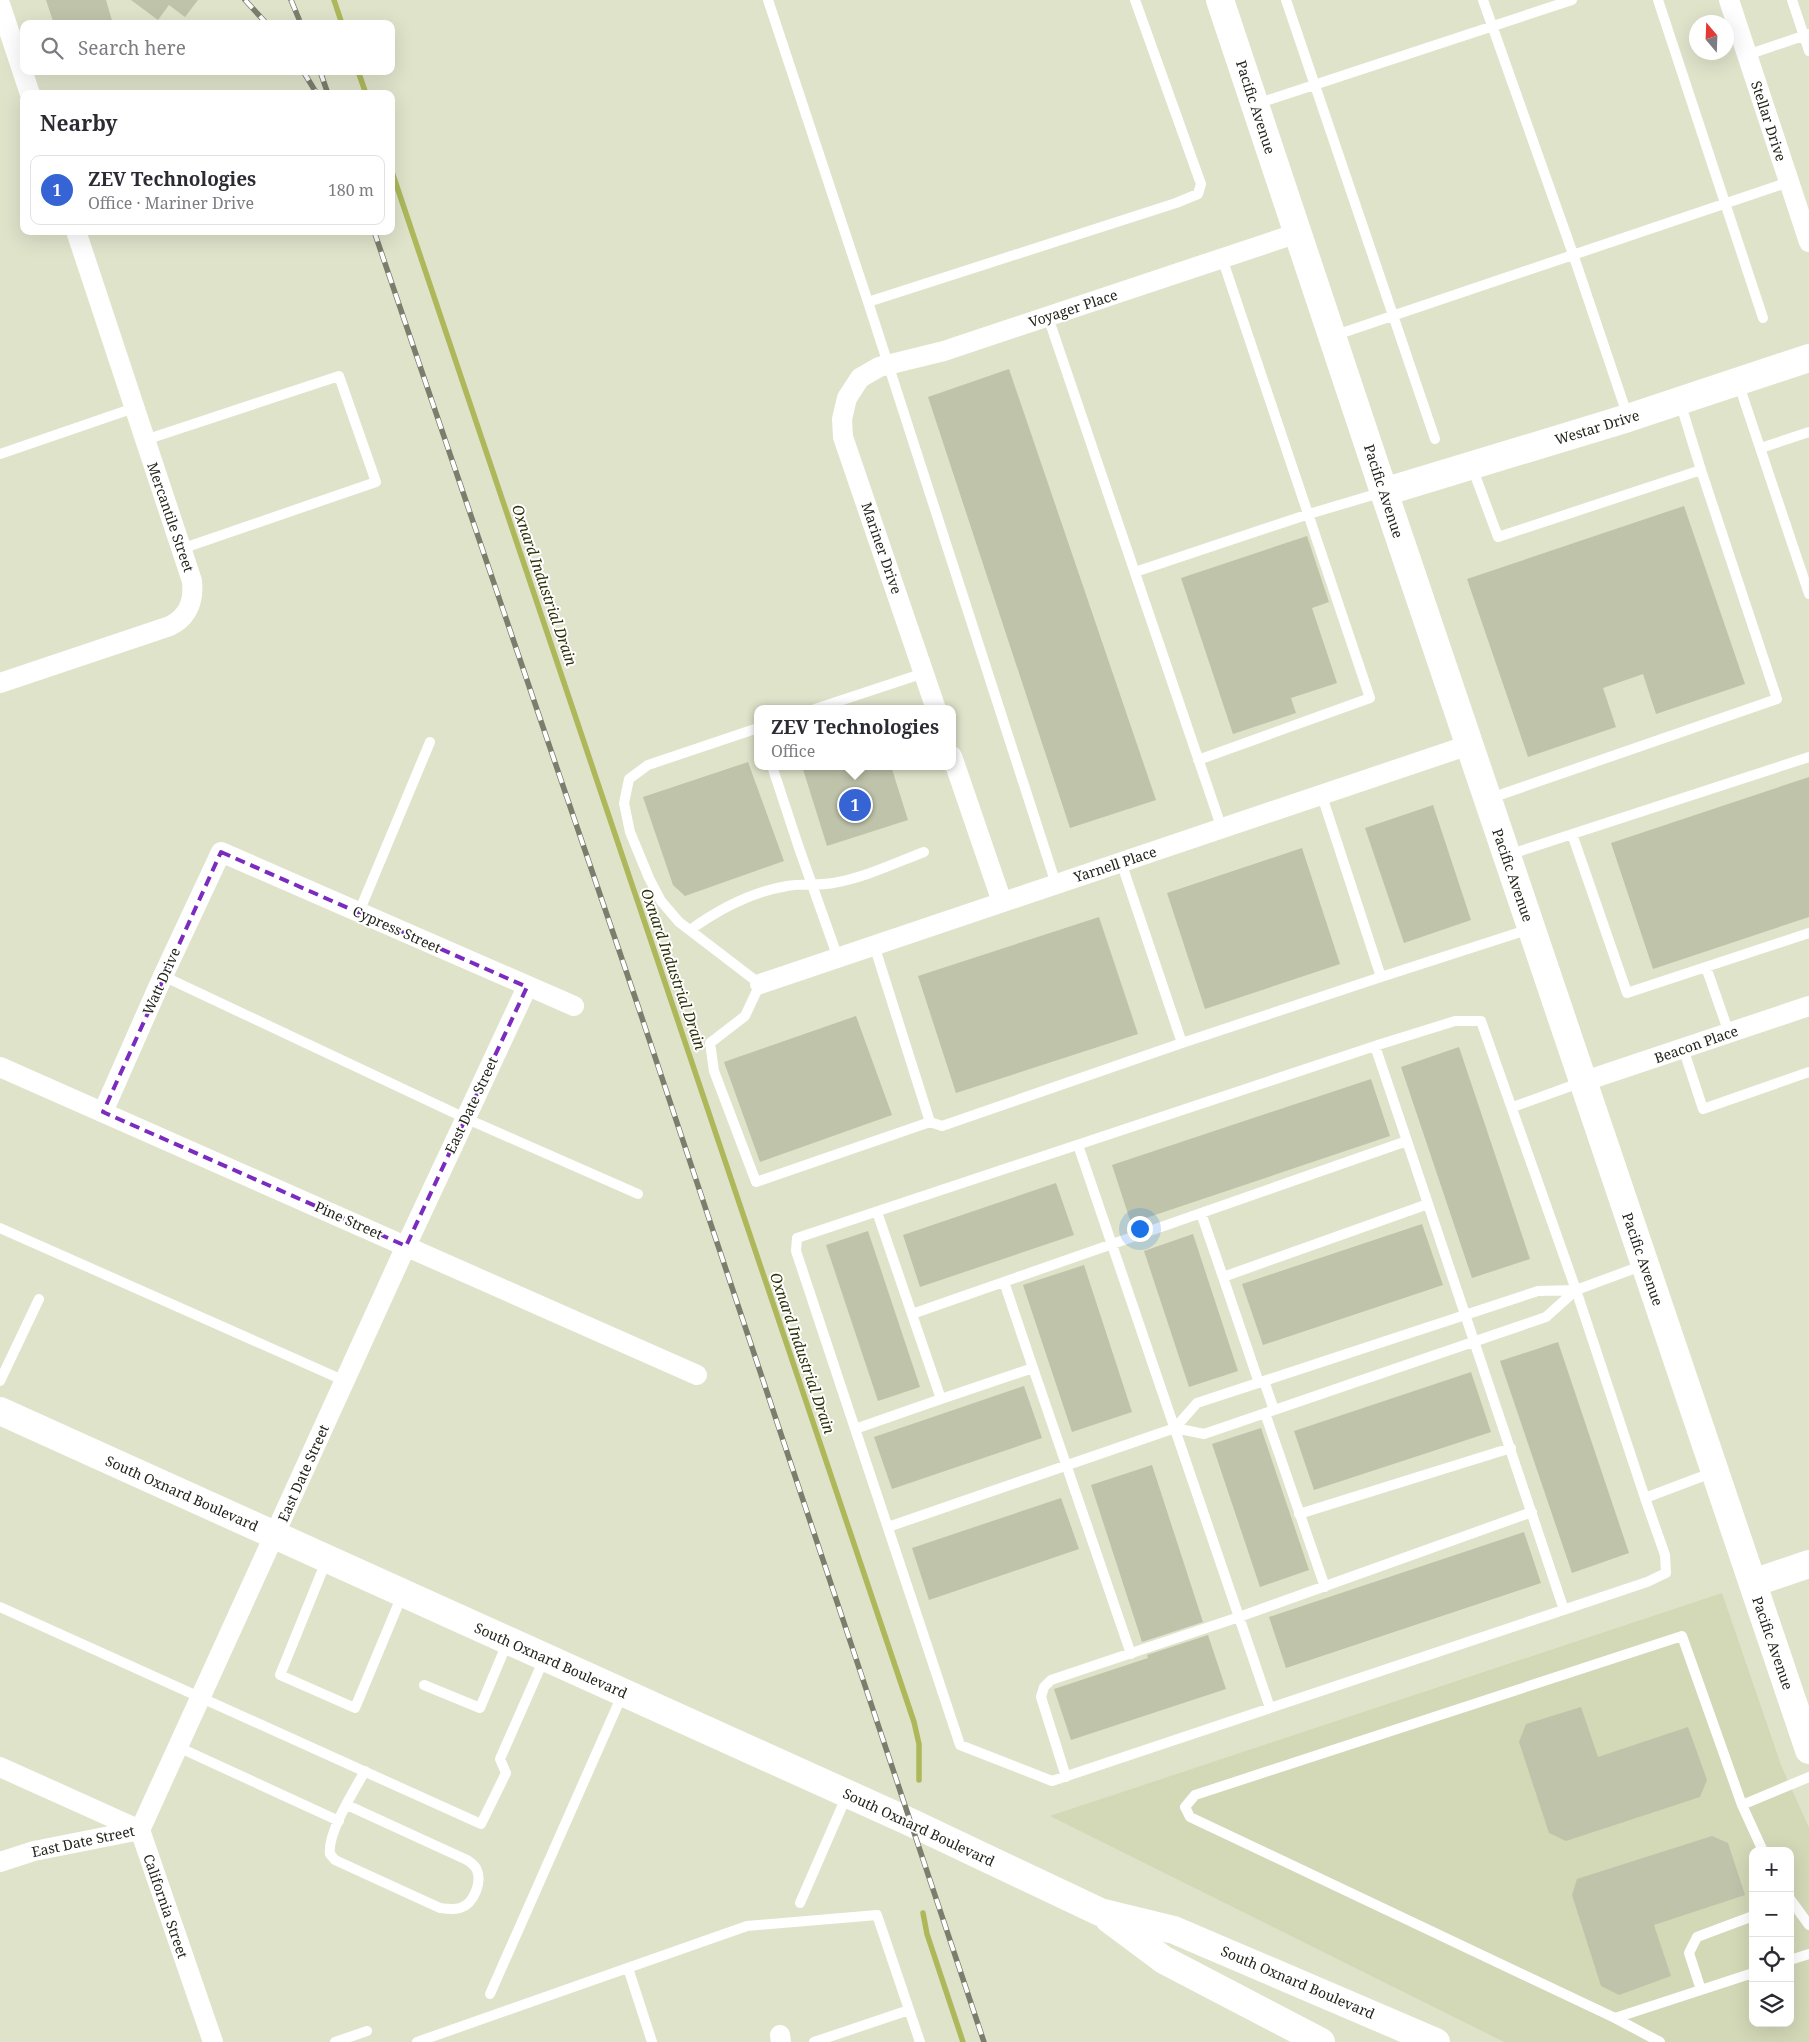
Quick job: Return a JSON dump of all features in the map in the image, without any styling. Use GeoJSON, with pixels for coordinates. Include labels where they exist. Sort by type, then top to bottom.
{"type":"FeatureCollection","features":[{"type":"Feature","properties":{"kind":"street","name":"Pacific Avenue"},"geometry":{"type":"LineString","coordinates":[[1220,0],[1582,1082],[1809,1750]]}},
{"type":"Feature","properties":{"kind":"street","name":"Stellar Drive"},"geometry":{"type":"LineString","coordinates":[[1728,0],[1809,242]]}},
{"type":"Feature","properties":{"kind":"street"},"geometry":{"type":"LineString","coordinates":[[0,4],[20,64]]}},
{"type":"Feature","properties":{"kind":"street"},"geometry":{"type":"LineString","coordinates":[[24,75],[29,90]]}},
{"type":"Feature","properties":{"kind":"street","name":"Voyager Place"},"geometry":{"type":"LineString","coordinates":[[853,387],[860,378],[879,366],[944,351],[1298,233]]}},
{"type":"Feature","properties":{"kind":"street","name":"Mercantile Street"},"geometry":{"type":"LineString","coordinates":[[0,683],[170,626],[179,621],[193,599],[192,580],[77,235]]}},
{"type":"Feature","properties":{"kind":"street","name":"Westar Drive"},"geometry":{"type":"LineString","coordinates":[[1384,492],[1628,418],[1809,358]]}},
{"type":"Feature","properties":{"kind":"street","name":"Mariner Drive"},"geometry":{"type":"LineString","coordinates":[[853,387],[846,398],[842,420],[844,437],[935,705]]}},
{"type":"Feature","properties":{"kind":"street","name":"Yarnell Place"},"geometry":{"type":"LineString","coordinates":[[760,984],[1469,745]]}},
{"type":"Feature","properties":{"kind":"street"},"geometry":{"type":"LineString","coordinates":[[956,768],[1002,902]]}},
{"type":"Feature","properties":{"kind":"street","name":"Cypress Street"},"geometry":{"type":"LineString","coordinates":[[222,852],[574,1006]]}},
{"type":"Feature","properties":{"kind":"street","name":"Watt Drive"},"geometry":{"type":"LineString","coordinates":[[103,1112],[163,976],[222,852]]}},
{"type":"Feature","properties":{"kind":"street","name":"East Date Street"},"geometry":{"type":"LineString","coordinates":[[0,1862],[34,1851],[140,1830],[406,1246],[527,987]]}},
{"type":"Feature","properties":{"kind":"street","name":"Beacon Place"},"geometry":{"type":"LineString","coordinates":[[1582,1082],[1809,1006]]}},
{"type":"Feature","properties":{"kind":"street","name":"Pine Street"},"geometry":{"type":"LineString","coordinates":[[0,1067],[697,1375]]}},
{"type":"Feature","properties":{"kind":"street","name":"South Oxnard Boulevard"},"geometry":{"type":"LineString","coordinates":[[0,1411],[847,1794],[1100,1912],[1174,1930],[1436,2042]]}},
{"type":"Feature","properties":{"kind":"street"},"geometry":{"type":"LineString","coordinates":[[1753,1583],[1809,1564]]}},
{"type":"Feature","properties":{"kind":"street"},"geometry":{"type":"LineString","coordinates":[[0,1767],[140,1830]]}},
{"type":"Feature","properties":{"kind":"street","name":"California Street"},"geometry":{"type":"LineString","coordinates":[[140,1830],[213,2042]]}},
{"type":"Feature","properties":{"kind":"street","name":"South Oxnard Boulevard"},"geometry":{"type":"LineString","coordinates":[[1100,1912],[1164,1960],[1321,2042]]}},
{"type":"Feature","properties":{"kind":"lane"},"geometry":{"type":"LineString","coordinates":[[768,0],[868,302],[1056,884]]}},
{"type":"Feature","properties":{"kind":"lane"},"geometry":{"type":"LineString","coordinates":[[868,302],[1176,203],[1198,194],[1202,184],[1136,0]]}},
{"type":"Feature","properties":{"kind":"lane"},"geometry":{"type":"LineString","coordinates":[[1286,0],[1435,439]]}},
{"type":"Feature","properties":{"kind":"lane"},"geometry":{"type":"LineString","coordinates":[[1483,0],[1573,254],[1628,418]]}},
{"type":"Feature","properties":{"kind":"lane"},"geometry":{"type":"LineString","coordinates":[[1255,105],[1572,0]]}},
{"type":"Feature","properties":{"kind":"lane"},"geometry":{"type":"LineString","coordinates":[[1658,0],[1763,318]]}},
{"type":"Feature","properties":{"kind":"lane"},"geometry":{"type":"LineString","coordinates":[[1792,0],[1806,35],[1809,51]]}},
{"type":"Feature","properties":{"kind":"lane"},"geometry":{"type":"LineString","coordinates":[[1747,56],[1806,35]]}},
{"type":"Feature","properties":{"kind":"lane"},"geometry":{"type":"LineString","coordinates":[[1332,336],[1789,182]]}},
{"type":"Feature","properties":{"kind":"lane"},"geometry":{"type":"LineString","coordinates":[[1198,760],[1370,698],[1222,258]]}},
{"type":"Feature","properties":{"kind":"lane"},"geometry":{"type":"LineString","coordinates":[[1048,317],[1222,829]]}},
{"type":"Feature","properties":{"kind":"lane"},"geometry":{"type":"LineString","coordinates":[[145,440],[339,376],[376,482],[181,549]]}},
{"type":"Feature","properties":{"kind":"lane"},"geometry":{"type":"LineString","coordinates":[[1738,381],[1809,594]]}},
{"type":"Feature","properties":{"kind":"lane"},"geometry":{"type":"LineString","coordinates":[[1487,799],[1777,700],[1679,400]]}},
{"type":"Feature","properties":{"kind":"lane"},"geometry":{"type":"LineString","coordinates":[[0,454],[134,408]]}},
{"type":"Feature","properties":{"kind":"lane"},"geometry":{"type":"LineString","coordinates":[[1760,448],[1809,432]]}},
{"type":"Feature","properties":{"kind":"lane"},"geometry":{"type":"LineString","coordinates":[[1472,466],[1498,537],[1701,470]]}},
{"type":"Feature","properties":{"kind":"lane"},"geometry":{"type":"LineString","coordinates":[[1135,572],[1309,514],[1384,492]]}},
{"type":"Feature","properties":{"kind":"lane"},"geometry":{"type":"LineString","coordinates":[[827,705],[924,673]]}},
{"type":"Feature","properties":{"kind":"lane"},"geometry":{"type":"LineString","coordinates":[[754,729],[648,765],[629,779],[624,803],[630,832],[649,878],[661,901],[680,922],[760,984],[745,1016],[710,1043],[714,1071],[756,1182],[930,1122],[942,1126],[1182,1043],[1531,929]]}},
{"type":"Feature","properties":{"kind":"lane"},"geometry":{"type":"LineString","coordinates":[[359,912],[430,742]]}},
{"type":"Feature","properties":{"kind":"lane"},"geometry":{"type":"LineString","coordinates":[[1506,856],[1809,757]]}},
{"type":"Feature","properties":{"kind":"lane"},"geometry":{"type":"LineString","coordinates":[[773,770],[838,958]]}},
{"type":"Feature","properties":{"kind":"lane"},"geometry":{"type":"LineString","coordinates":[[1322,796],[1381,977]]}},
{"type":"Feature","properties":{"kind":"lane"},"geometry":{"type":"LineString","coordinates":[[1572,834],[1627,993],[1809,933]]}},
{"type":"Feature","properties":{"kind":"lane"},"geometry":{"type":"LineString","coordinates":[[690,930],[716,912],[748,897],[786,886],[812,883],[832,884],[924,852]]}},
{"type":"Feature","properties":{"kind":"lane"},"geometry":{"type":"LineString","coordinates":[[1121,862],[1182,1043]]}},
{"type":"Feature","properties":{"kind":"lane"},"geometry":{"type":"LineString","coordinates":[[874,945],[930,1122]]}},
{"type":"Feature","properties":{"kind":"lane"},"geometry":{"type":"LineString","coordinates":[[1706,967],[1729,1032]]}},
{"type":"Feature","properties":{"kind":"lane"},"geometry":{"type":"LineString","coordinates":[[163,976],[465,1118],[638,1194]]}},
{"type":"Feature","properties":{"kind":"lane"},"geometry":{"type":"LineString","coordinates":[[1455,1021],[1481,1021],[1513,1107],[1665,1555],[1666,1573],[1647,1582],[1052,1781],[960,1745],[796,1251],[797,1238],[1374,1046],[1455,1021]]}},
{"type":"Feature","properties":{"kind":"lane"},"geometry":{"type":"LineString","coordinates":[[1374,1046],[1466,1314],[1564,1610]]}},
{"type":"Feature","properties":{"kind":"lane"},"geometry":{"type":"LineString","coordinates":[[1683,1048],[1703,1109],[1809,1072]]}},
{"type":"Feature","properties":{"kind":"lane"},"geometry":{"type":"LineString","coordinates":[[1513,1107],[1582,1082]]}},
{"type":"Feature","properties":{"kind":"lane"},"geometry":{"type":"LineString","coordinates":[[912,1314],[1407,1141]]}},
{"type":"Feature","properties":{"kind":"lane"},"geometry":{"type":"LineString","coordinates":[[1078,1145],[1270,1708]]}},
{"type":"Feature","properties":{"kind":"lane"},"geometry":{"type":"LineString","coordinates":[[1223,1277],[1428,1204]]}},
{"type":"Feature","properties":{"kind":"lane"},"geometry":{"type":"LineString","coordinates":[[877,1212],[941,1399]]}},
{"type":"Feature","properties":{"kind":"lane"},"geometry":{"type":"LineString","coordinates":[[1201,1213],[1261,1382],[1324,1587]]}},
{"type":"Feature","properties":{"kind":"lane"},"geometry":{"type":"LineString","coordinates":[[0,1228],[345,1381]]}},
{"type":"Feature","properties":{"kind":"lane"},"geometry":{"type":"LineString","coordinates":[[888,1527],[1175,1428],[1198,1403],[1538,1290],[1576,1290],[1645,1265]]}},
{"type":"Feature","properties":{"kind":"lane"},"geometry":{"type":"LineString","coordinates":[[1004,1282],[1131,1654]]}},
{"type":"Feature","properties":{"kind":"lane"},"geometry":{"type":"LineString","coordinates":[[1175,1428],[1204,1434],[1546,1317],[1576,1290]]}},
{"type":"Feature","properties":{"kind":"lane"},"geometry":{"type":"LineString","coordinates":[[0,1381],[39,1299]]}},
{"type":"Feature","properties":{"kind":"lane"},"geometry":{"type":"LineString","coordinates":[[855,1429],[1033,1368]]}},
{"type":"Feature","properties":{"kind":"lane"},"geometry":{"type":"LineString","coordinates":[[1300,1514],[1510,1448]]}},
{"type":"Feature","properties":{"kind":"lane"},"geometry":{"type":"LineString","coordinates":[[1645,1498],[1715,1471]]}},
{"type":"Feature","properties":{"kind":"lane"},"geometry":{"type":"LineString","coordinates":[[1066,1777],[1041,1697],[1044,1687],[1051,1680],[1240,1617],[1532,1512]]}},
{"type":"Feature","properties":{"kind":"lane"},"geometry":{"type":"LineString","coordinates":[[328,1558],[280,1674],[355,1708],[403,1593]]}},
{"type":"Feature","properties":{"kind":"lane"},"geometry":{"type":"LineString","coordinates":[[0,1607],[481,1824],[506,1773],[500,1759],[545,1657]]}},
{"type":"Feature","properties":{"kind":"lane"},"geometry":{"type":"LineString","coordinates":[[1660,2042],[1615,2018],[1190,1817],[1185,1807],[1194,1796],[1682,1636],[1742,1805],[1761,1847]]}},
{"type":"Feature","properties":{"kind":"lane"},"geometry":{"type":"LineString","coordinates":[[424,1685],[480,1708],[508,1640]]}},
{"type":"Feature","properties":{"kind":"lane"},"geometry":{"type":"LineString","coordinates":[[490,1994],[623,1692]]}},
{"type":"Feature","properties":{"kind":"lane"},"geometry":{"type":"LineString","coordinates":[[178,1747],[339,1821]]}},
{"type":"Feature","properties":{"kind":"lane"},"geometry":{"type":"LineString","coordinates":[[347,1805],[467,1860],[475,1866],[478,1875],[476,1889],[471,1901],[462,1908],[451,1910],[440,1908],[335,1860],[330,1854],[331,1838],[347,1805],[365,1771]]}},
{"type":"Feature","properties":{"kind":"lane"},"geometry":{"type":"LineString","coordinates":[[1742,1805],[1809,1777]]}},
{"type":"Feature","properties":{"kind":"lane"},"geometry":{"type":"LineString","coordinates":[[800,1903],[847,1794]]}},
{"type":"Feature","properties":{"kind":"lane"},"geometry":{"type":"LineString","coordinates":[[1794,1905],[1809,1925]]}},
{"type":"Feature","properties":{"kind":"lane"},"geometry":{"type":"LineString","coordinates":[[417,2042],[747,1926],[877,1915],[920,2042]]}},
{"type":"Feature","properties":{"kind":"lane"},"geometry":{"type":"LineString","coordinates":[[1701,1990],[1689,1952],[1697,1937],[1749,1918]]}},
{"type":"Feature","properties":{"kind":"lane"},"geometry":{"type":"LineString","coordinates":[[1794,1959],[1809,1954]]}},
{"type":"Feature","properties":{"kind":"lane"},"geometry":{"type":"LineString","coordinates":[[628,1968],[652,2042]]}},
{"type":"Feature","properties":{"kind":"lane"},"geometry":{"type":"LineString","coordinates":[[1615,2018],[1749,1974]]}},
{"type":"Feature","properties":{"kind":"lane"},"geometry":{"type":"LineString","coordinates":[[814,2042],[909,2010]]}},
{"type":"Feature","properties":{"kind":"lane"},"geometry":{"type":"LineString","coordinates":[[335,2042],[367,2031]]}},
{"type":"Feature","properties":{"kind":"highlighted area"},"geometry":{"type":"Polygon","coordinates":[[[221,852],[527,987],[406,1246],[103,1112],[221,852]]]}},
{"type":"Feature","properties":{"kind":"shaded area"},"geometry":{"type":"Polygon","coordinates":[[[1722,1593],[1781,1765],[1809,1828],[1809,2042],[1504,2042],[1050,1816],[1722,1593]]]}},
{"type":"Feature","properties":{"kind":"building"},"geometry":{"type":"Polygon","coordinates":[[[46,0],[106,0],[112,20],[53,20],[46,0]]]}},
{"type":"Feature","properties":{"kind":"building"},"geometry":{"type":"Polygon","coordinates":[[[131,0],[198,0],[185,17],[169,5],[158,20],[131,0]]]}},
{"type":"Feature","properties":{"kind":"building"},"geometry":{"type":"Polygon","coordinates":[[[1009,369],[1156,800],[1070,828],[928,397],[1009,369]]]}},
{"type":"Feature","properties":{"kind":"building"},"geometry":{"type":"Polygon","coordinates":[[[1684,506],[1745,684],[1656,714],[1643,674],[1603,688],[1616,727],[1528,757],[1467,579],[1684,506]]]}},
{"type":"Feature","properties":{"kind":"building"},"geometry":{"type":"Polygon","coordinates":[[[1307,536],[1329,602],[1312,608],[1337,683],[1291,698],[1296,713],[1233,734],[1181,578],[1307,536]]]}},
{"type":"Feature","properties":{"kind":"building"},"geometry":{"type":"Polygon","coordinates":[[[748,762],[784,861],[685,896],[673,885],[643,797],[748,762]]]}},
{"type":"Feature","properties":{"kind":"building"},"geometry":{"type":"Polygon","coordinates":[[[803,770],[892,770],[908,820],[827,846],[803,770]]]}},
{"type":"Feature","properties":{"kind":"building"},"geometry":{"type":"Polygon","coordinates":[[[1809,777],[1809,917],[1653,969],[1611,843],[1809,777]]]}},
{"type":"Feature","properties":{"kind":"building"},"geometry":{"type":"Polygon","coordinates":[[[1433,805],[1471,920],[1404,943],[1365,828],[1433,805]]]}},
{"type":"Feature","properties":{"kind":"building"},"geometry":{"type":"Polygon","coordinates":[[[1302,848],[1340,964],[1205,1009],[1167,893],[1302,848]]]}},
{"type":"Feature","properties":{"kind":"building"},"geometry":{"type":"Polygon","coordinates":[[[1099,917],[1138,1034],[956,1093],[918,976],[1099,917]]]}},
{"type":"Feature","properties":{"kind":"building"},"geometry":{"type":"Polygon","coordinates":[[[856,1016],[892,1115],[760,1162],[724,1062],[856,1016]]]}},
{"type":"Feature","properties":{"kind":"building"},"geometry":{"type":"Polygon","coordinates":[[[1459,1047],[1530,1259],[1472,1278],[1401,1067],[1459,1047]]]}},
{"type":"Feature","properties":{"kind":"building"},"geometry":{"type":"Polygon","coordinates":[[[1371,1079],[1390,1136],[1131,1223],[1112,1165],[1371,1079]]]}},
{"type":"Feature","properties":{"kind":"building"},"geometry":{"type":"Polygon","coordinates":[[[1056,1183],[1074,1235],[920,1287],[903,1235],[1056,1183]]]}},
{"type":"Feature","properties":{"kind":"building"},"geometry":{"type":"Polygon","coordinates":[[[1422,1224],[1443,1285],[1263,1345],[1242,1284],[1422,1224]]]}},
{"type":"Feature","properties":{"kind":"building"},"geometry":{"type":"Polygon","coordinates":[[[868,1231],[920,1387],[878,1401],[826,1245],[868,1231]]]}},
{"type":"Feature","properties":{"kind":"building"},"geometry":{"type":"Polygon","coordinates":[[[1193,1234],[1238,1371],[1189,1387],[1144,1251],[1193,1234]]]}},
{"type":"Feature","properties":{"kind":"building"},"geometry":{"type":"Polygon","coordinates":[[[1084,1265],[1132,1412],[1072,1432],[1023,1285],[1084,1265]]]}},
{"type":"Feature","properties":{"kind":"building"},"geometry":{"type":"Polygon","coordinates":[[[1558,1342],[1629,1553],[1572,1573],[1500,1361],[1558,1342]]]}},
{"type":"Feature","properties":{"kind":"building"},"geometry":{"type":"Polygon","coordinates":[[[1471,1372],[1491,1432],[1314,1490],[1294,1431],[1471,1372]]]}},
{"type":"Feature","properties":{"kind":"building"},"geometry":{"type":"Polygon","coordinates":[[[1024,1386],[1042,1438],[892,1489],[874,1437],[1024,1386]]]}},
{"type":"Feature","properties":{"kind":"building"},"geometry":{"type":"Polygon","coordinates":[[[1261,1428],[1309,1570],[1260,1587],[1212,1444],[1261,1428]]]}},
{"type":"Feature","properties":{"kind":"building"},"geometry":{"type":"Polygon","coordinates":[[[1152,1465],[1203,1622],[1142,1642],[1091,1485],[1152,1465]]]}},
{"type":"Feature","properties":{"kind":"building"},"geometry":{"type":"Polygon","coordinates":[[[1061,1498],[1079,1549],[929,1600],[912,1548],[1061,1498]]]}},
{"type":"Feature","properties":{"kind":"building"},"geometry":{"type":"Polygon","coordinates":[[[1524,1532],[1541,1583],[1286,1668],[1269,1617],[1524,1532]]]}},
{"type":"Feature","properties":{"kind":"building"},"geometry":{"type":"Polygon","coordinates":[[[1208,1635],[1226,1689],[1071,1740],[1054,1689],[1148,1658],[1147,1655],[1208,1635]]]}},
{"type":"Feature","properties":{"kind":"building"},"geometry":{"type":"Polygon","coordinates":[[[1581,1707],[1598,1757],[1688,1727],[1707,1780],[1700,1797],[1566,1841],[1549,1833],[1519,1742],[1526,1724],[1581,1707]]]}},
{"type":"Feature","properties":{"kind":"building"},"geometry":{"type":"Polygon","coordinates":[[[1712,1836],[1728,1843],[1745,1895],[1654,1925],[1671,1976],[1619,1995],[1601,1986],[1572,1895],[1577,1879],[1712,1836]]]}},
{"type":"Feature","properties":{"kind":"waterway","name":"Oxnard Industrial Drain"},"geometry":{"type":"LineString","coordinates":[[334,0],[341,20]]}},
{"type":"Feature","properties":{"kind":"waterway","name":"Oxnard Industrial Drain"},"geometry":{"type":"LineString","coordinates":[[359,75],[365,90]]}},
{"type":"Feature","properties":{"kind":"waterway","name":"Oxnard Industrial Drain"},"geometry":{"type":"LineString","coordinates":[[395,181],[914,1722],[919,1744],[919,1780]]}},
{"type":"Feature","properties":{"kind":"waterway","name":"Oxnard Industrial Drain"},"geometry":{"type":"LineString","coordinates":[[923,1913],[927,1934],[963,2042]]}},
{"type":"Feature","properties":{"kind":"railway"},"geometry":{"type":"LineString","coordinates":[[245,0],[263,20]]}},
{"type":"Feature","properties":{"kind":"railway"},"geometry":{"type":"LineString","coordinates":[[291,0],[299,20]]}},
{"type":"Feature","properties":{"kind":"railway"},"geometry":{"type":"LineString","coordinates":[[305,75],[315,90]]}},
{"type":"Feature","properties":{"kind":"railway"},"geometry":{"type":"LineString","coordinates":[[321,75],[327,90]]}},
{"type":"Feature","properties":{"kind":"railway"},"geometry":{"type":"LineString","coordinates":[[375,235],[638,1006],[984,2042]]}},
{"type":"Feature","properties":{"kind":"place","name":"ZEV Technologies"},"geometry":{"type":"Point","coordinates":[855,805]}}]}
